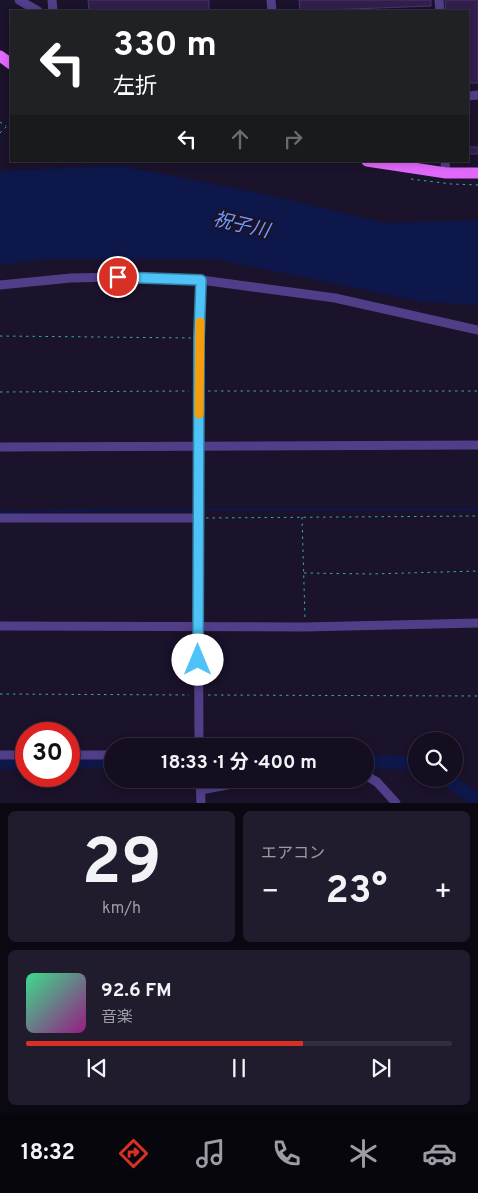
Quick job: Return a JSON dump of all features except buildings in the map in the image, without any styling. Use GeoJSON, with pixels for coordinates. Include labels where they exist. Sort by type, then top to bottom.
{"type":"FeatureCollection","features":[{"type":"Feature","properties":{"kind":"main road"},"geometry":{"type":"LineString","coordinates":[[380,162],[446,167],[478,173]]}},
{"type":"Feature","properties":{"kind":"street"},"geometry":{"type":"LineString","coordinates":[[19,0],[36,10]]}},
{"type":"Feature","properties":{"kind":"street"},"geometry":{"type":"LineString","coordinates":[[0,285],[71,278],[118,277],[201,280],[335,298],[478,330]]}},
{"type":"Feature","properties":{"kind":"street"},"geometry":{"type":"LineString","coordinates":[[199,738],[198,504],[201,280]]}},
{"type":"Feature","properties":{"kind":"street"},"geometry":{"type":"LineString","coordinates":[[0,447],[478,445]]}},
{"type":"Feature","properties":{"kind":"street"},"geometry":{"type":"LineString","coordinates":[[0,518],[198,517]]}},
{"type":"Feature","properties":{"kind":"street"},"geometry":{"type":"LineString","coordinates":[[0,626],[198,625],[305,627],[478,624]]}},
{"type":"Feature","properties":{"kind":"street"},"geometry":{"type":"LineString","coordinates":[[0,755],[15,755]]}},
{"type":"Feature","properties":{"kind":"street"},"geometry":{"type":"LineString","coordinates":[[80,755],[104,755]]}},
{"type":"Feature","properties":{"kind":"street"},"geometry":{"type":"LineString","coordinates":[[374,780],[396,803]]}},
{"type":"Feature","properties":{"kind":"street"},"geometry":{"type":"LineString","coordinates":[[201,803],[201,790],[211,788]]}},
{"type":"Feature","properties":{"kind":"path"},"geometry":{"type":"LineString","coordinates":[[0,122],[6,127]]}},
{"type":"Feature","properties":{"kind":"path"},"geometry":{"type":"LineString","coordinates":[[0,133],[10,123]]}},
{"type":"Feature","properties":{"kind":"path"},"geometry":{"type":"LineString","coordinates":[[0,336],[199,338]]}},
{"type":"Feature","properties":{"kind":"path"},"geometry":{"type":"LineString","coordinates":[[0,392],[478,391]]}},
{"type":"Feature","properties":{"kind":"path"},"geometry":{"type":"LineString","coordinates":[[198,517],[478,516]]}},
{"type":"Feature","properties":{"kind":"path"},"geometry":{"type":"LineString","coordinates":[[302,517],[305,627]]}},
{"type":"Feature","properties":{"kind":"path"},"geometry":{"type":"LineString","coordinates":[[304,573],[371,574],[478,570]]}},
{"type":"Feature","properties":{"kind":"path"},"geometry":{"type":"LineString","coordinates":[[0,694],[478,696]]}},
{"type":"Feature","properties":{"kind":"water","name":"祝子川"},"geometry":{"type":"Polygon","coordinates":[[[118,165],[268,195],[386,223],[478,220],[478,305],[423,302],[214,259],[50,259],[0,265],[0,171],[118,165]]]}},
{"type":"Feature","properties":{"kind":"waterway"},"geometry":{"type":"LineString","coordinates":[[0,512],[209,509],[478,509]]}},
{"type":"Feature","properties":{"kind":"waterway"},"geometry":{"type":"LineString","coordinates":[[80,762],[104,761]]}},
{"type":"Feature","properties":{"kind":"waterway"},"geometry":{"type":"LineString","coordinates":[[0,763],[15,762]]}},
{"type":"Feature","properties":{"kind":"waterway"},"geometry":{"type":"LineString","coordinates":[[374,762],[408,763]]}},
{"type":"Feature","properties":{"kind":"waterway"},"geometry":{"type":"LineString","coordinates":[[458,787],[478,801]]}},
{"type":"Feature","properties":{"kind":"slow traffic"},"geometry":{"type":"LineString","coordinates":[[199,414],[200,322]]}},
{"type":"Feature","properties":{"kind":"route"},"geometry":{"type":"LineString","coordinates":[[118,277],[201,280],[199,338],[198,660]]}}]}
